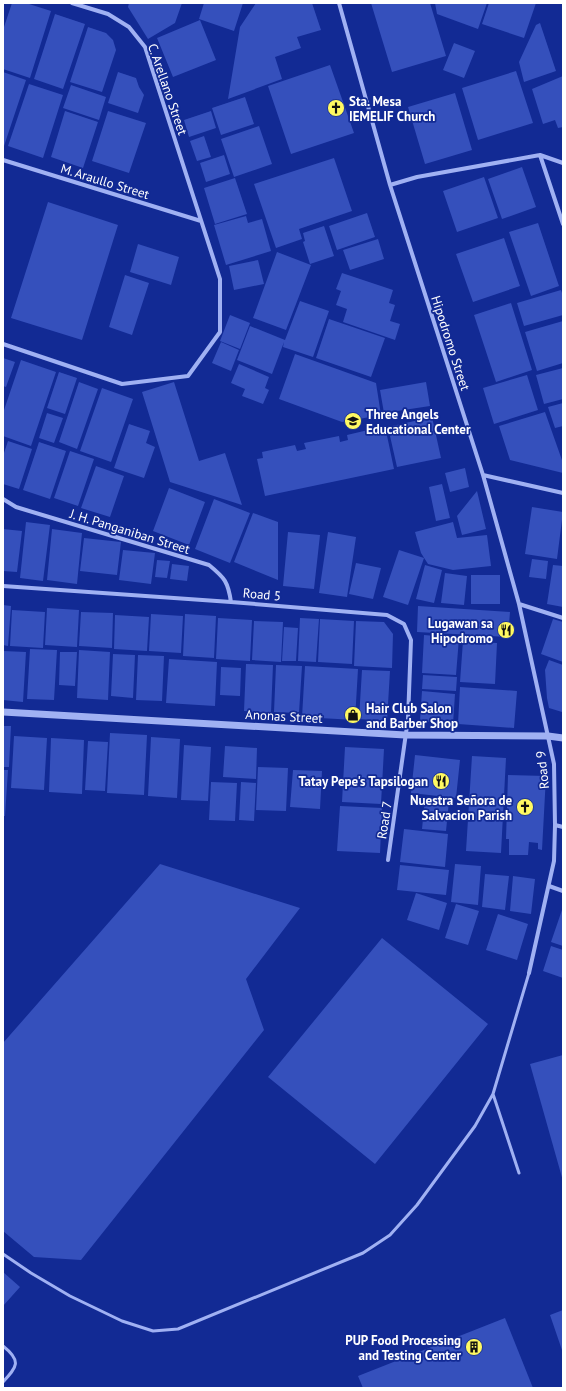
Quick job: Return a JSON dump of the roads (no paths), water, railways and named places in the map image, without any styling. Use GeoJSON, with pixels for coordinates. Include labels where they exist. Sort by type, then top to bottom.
{"type":"FeatureCollection","features":[{"type":"Feature","properties":{"kind":"street","name":"C. Arellano Street"},"geometry":{"type":"LineString","coordinates":[[3,344],[122,384],[188,376],[220,332],[220,280],[144,47],[129,27],[108,14],[72,3]]}},
{"type":"Feature","properties":{"kind":"street","name":"Hipodromo Street"},"geometry":{"type":"LineString","coordinates":[[339,3],[390,185],[483,475]]}},
{"type":"Feature","properties":{"kind":"street"},"geometry":{"type":"LineString","coordinates":[[390,185],[416,177],[540,155],[563,163]]}},
{"type":"Feature","properties":{"kind":"street"},"geometry":{"type":"LineString","coordinates":[[540,155],[563,224]]}},
{"type":"Feature","properties":{"kind":"street","name":"M. Araullo Street"},"geometry":{"type":"LineString","coordinates":[[3,160],[201,221]]}},
{"type":"Feature","properties":{"kind":"street"},"geometry":{"type":"LineString","coordinates":[[483,475],[563,493]]}},
{"type":"Feature","properties":{"kind":"street","name":"Road 9"},"geometry":{"type":"LineString","coordinates":[[483,475],[519,604],[554,764],[554,861],[529,973]]}},
{"type":"Feature","properties":{"kind":"street","name":"J. H. Panganiban Street"},"geometry":{"type":"LineString","coordinates":[[3,499],[16,507],[209,565],[221,574],[229,586],[231,602]]}},
{"type":"Feature","properties":{"kind":"street","name":"Road 5"},"geometry":{"type":"LineString","coordinates":[[3,586],[231,602],[387,615],[404,624],[410,640],[408,719],[405,735]]}},
{"type":"Feature","properties":{"kind":"street"},"geometry":{"type":"LineString","coordinates":[[519,604],[563,618]]}},
{"type":"Feature","properties":{"kind":"street","name":"Anonas Street"},"geometry":{"type":"LineString","coordinates":[[3,712],[405,735],[548,736],[563,738]]}},
{"type":"Feature","properties":{"kind":"street","name":"Road 7"},"geometry":{"type":"LineString","coordinates":[[388,860],[397,805],[405,735]]}},
{"type":"Feature","properties":{"kind":"street"},"geometry":{"type":"LineString","coordinates":[[555,825],[563,827]]}},
{"type":"Feature","properties":{"kind":"street"},"geometry":{"type":"LineString","coordinates":[[549,886],[563,890]]}},
{"type":"Feature","properties":{"kind":"lane"},"geometry":{"type":"LineString","coordinates":[[3,1254],[31,1273],[70,1296],[122,1321],[153,1331],[178,1329],[363,1253],[390,1235],[417,1205],[475,1126],[493,1094],[529,973]]}},
{"type":"Feature","properties":{"kind":"lane"},"geometry":{"type":"LineString","coordinates":[[493,1094],[519,1173]]}},
{"type":"Feature","properties":{"kind":"lane"},"geometry":{"type":"LineString","coordinates":[[3,1346],[12,1354],[16,1365],[15,1369],[3,1382]]}},
{"type":"Feature","properties":{"kind":"place","name":"Sta. Mesa IEMELIF Church"},"geometry":{"type":"Point","coordinates":[336,108]}},
{"type":"Feature","properties":{"kind":"place","name":"Three Angels Educational Center"},"geometry":{"type":"Point","coordinates":[353,421]}},
{"type":"Feature","properties":{"kind":"place","name":"Lugawan sa Hipodromo"},"geometry":{"type":"Point","coordinates":[506,630]}},
{"type":"Feature","properties":{"kind":"place","name":"Hair Club Salon and Barber Shop"},"geometry":{"type":"Point","coordinates":[353,715]}},
{"type":"Feature","properties":{"kind":"place","name":"Tatay Pepe's Tapsilogan"},"geometry":{"type":"Point","coordinates":[441,781]}},
{"type":"Feature","properties":{"kind":"place","name":"Nuestra Señora de Salvacion Parish"},"geometry":{"type":"Point","coordinates":[525,807]}},
{"type":"Feature","properties":{"kind":"place","name":"PUP Food Processing and Testing Center"},"geometry":{"type":"Point","coordinates":[474,1347]}}]}
